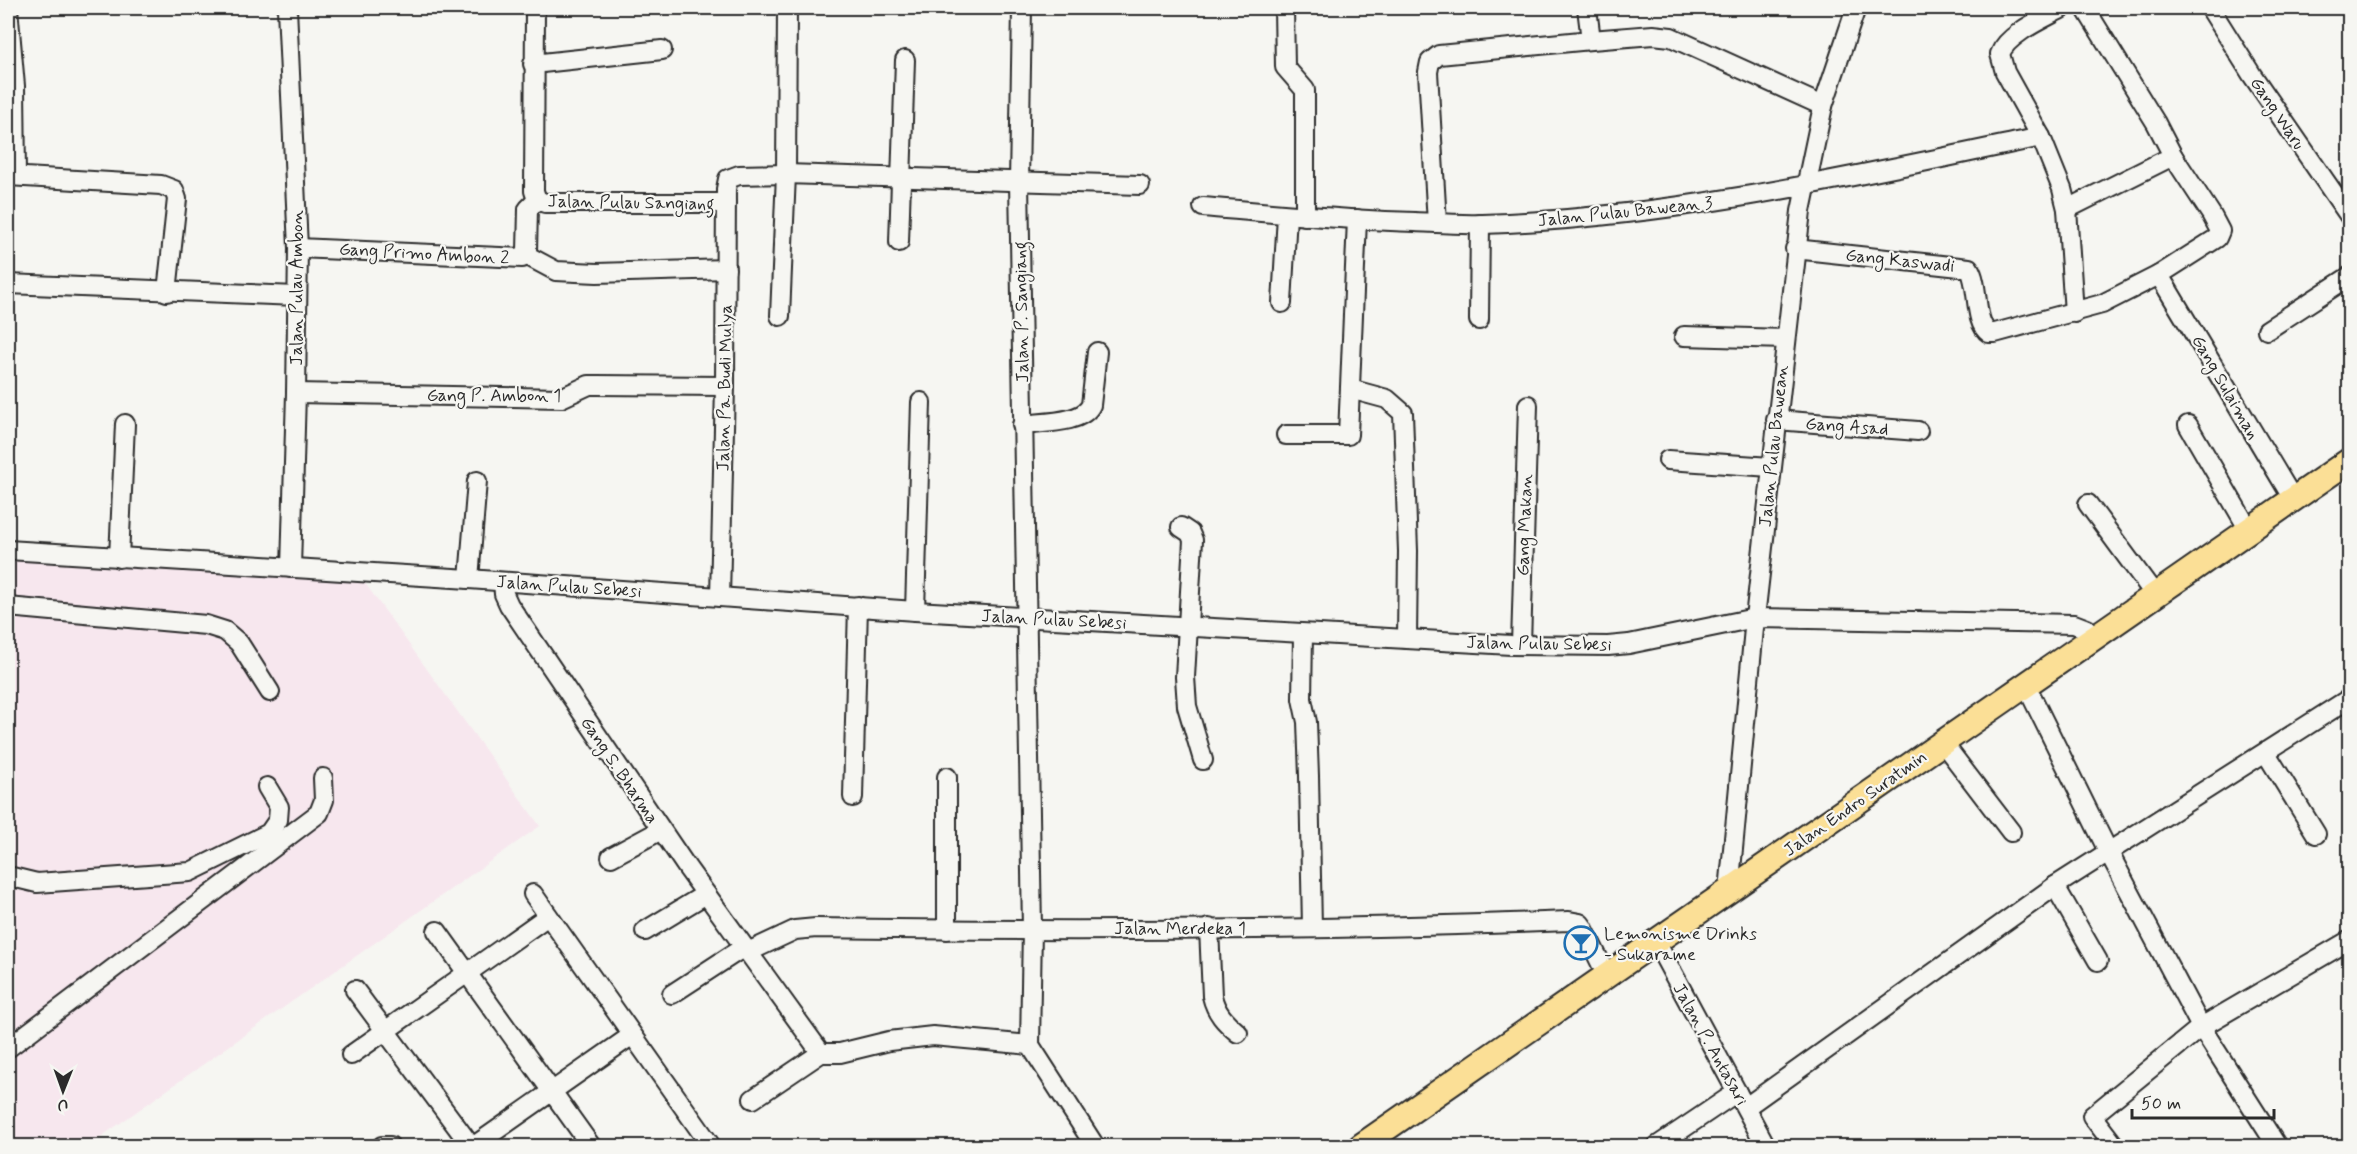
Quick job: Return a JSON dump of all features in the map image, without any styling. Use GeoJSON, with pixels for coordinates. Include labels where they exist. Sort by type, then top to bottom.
{"type":"FeatureCollection","features":[{"type":"Feature","properties":{"kind":"main road","name":"Jalan Endro Suratmin"},"geometry":{"type":"LineString","coordinates":[[1361,1146],[2349,460]]}},
{"type":"Feature","properties":{"kind":"street"},"geometry":{"type":"LineString","coordinates":[[8,8],[15,86],[12,176],[161,185],[174,190],[177,199],[167,292]]}},
{"type":"Feature","properties":{"kind":"street","name":"Jalan Pulau Ambon"},"geometry":{"type":"LineString","coordinates":[[287,8],[298,248],[291,568]]}},
{"type":"Feature","properties":{"kind":"street"},"geometry":{"type":"LineString","coordinates":[[535,8],[534,191],[537,200]]}},
{"type":"Feature","properties":{"kind":"street"},"geometry":{"type":"LineString","coordinates":[[780,316],[786,174],[787,8]]}},
{"type":"Feature","properties":{"kind":"street","name":"Jalan P. Sangiang"},"geometry":{"type":"LineString","coordinates":[[1023,8],[1019,182],[1027,617]]}},
{"type":"Feature","properties":{"kind":"street"},"geometry":{"type":"LineString","coordinates":[[1281,303],[1296,215],[1305,96],[1303,86],[1285,67],[1284,8]]}},
{"type":"Feature","properties":{"kind":"street"},"geometry":{"type":"LineString","coordinates":[[1587,8],[1591,40]]}},
{"type":"Feature","properties":{"kind":"street","name":"Jalan Pulau Bawean"},"geometry":{"type":"LineString","coordinates":[[1729,891],[1755,618],[1795,249],[1805,187],[1823,106],[1856,8]]}},
{"type":"Feature","properties":{"kind":"street"},"geometry":{"type":"LineString","coordinates":[[2063,8],[2017,34],[2004,44],[2000,54],[2005,72],[2041,137],[2062,189],[2067,209],[2074,313]]}},
{"type":"Feature","properties":{"kind":"street"},"geometry":{"type":"LineString","coordinates":[[2067,209],[2173,156],[2156,123],[2085,8]]}},
{"type":"Feature","properties":{"kind":"street","name":"Gang Waru"},"geometry":{"type":"LineString","coordinates":[[2210,8],[2252,75],[2349,217]]}},
{"type":"Feature","properties":{"kind":"street"},"geometry":{"type":"LineString","coordinates":[[1437,223],[1428,72],[1432,60],[1439,55],[1653,35],[1671,37],[1823,106]]}},
{"type":"Feature","properties":{"kind":"street"},"geometry":{"type":"LineString","coordinates":[[533,64],[662,50]]}},
{"type":"Feature","properties":{"kind":"street"},"geometry":{"type":"LineString","coordinates":[[899,242],[904,60]]}},
{"type":"Feature","properties":{"kind":"street","name":"Jalan Pulau Bawean 3"},"geometry":{"type":"LineString","coordinates":[[1203,207],[1357,219],[1480,224],[1623,214],[1805,187],[2041,137]]}},
{"type":"Feature","properties":{"kind":"street","name":"Gang Kaswadi"},"geometry":{"type":"LineString","coordinates":[[1795,249],[1969,268],[1975,284],[1982,325],[1989,333],[2074,313],[2102,304],[2159,275],[2217,238],[2219,234],[2211,214],[2173,156]]}},
{"type":"Feature","properties":{"kind":"street"},"geometry":{"type":"LineString","coordinates":[[786,174],[1140,185]]}},
{"type":"Feature","properties":{"kind":"street","name":"Jalan Pa. Budi Mulya"},"geometry":{"type":"LineString","coordinates":[[720,597],[725,387],[726,185],[728,179],[739,175],[786,174]]}},
{"type":"Feature","properties":{"kind":"street","name":"Gang Primo Ambon 2"},"geometry":{"type":"LineString","coordinates":[[298,248],[522,258],[526,255],[528,209],[537,200]]}},
{"type":"Feature","properties":{"kind":"street","name":"Jalan Pulau Sangiang"},"geometry":{"type":"LineString","coordinates":[[537,200],[545,203],[726,203]]}},
{"type":"Feature","properties":{"kind":"street"},"geometry":{"type":"LineString","coordinates":[[1286,435],[1348,435],[1357,219]]}},
{"type":"Feature","properties":{"kind":"street"},"geometry":{"type":"LineString","coordinates":[[1479,320],[1480,224]]}},
{"type":"Feature","properties":{"kind":"street"},"geometry":{"type":"LineString","coordinates":[[526,255],[556,271],[597,273],[726,269]]}},
{"type":"Feature","properties":{"kind":"street","name":"Gang Sulaiman"},"geometry":{"type":"LineString","coordinates":[[2159,275],[2294,499]]}},
{"type":"Feature","properties":{"kind":"street"},"geometry":{"type":"LineString","coordinates":[[2267,330],[2349,276]]}},
{"type":"Feature","properties":{"kind":"street"},"geometry":{"type":"LineString","coordinates":[[8,284],[297,296]]}},
{"type":"Feature","properties":{"kind":"street"},"geometry":{"type":"LineString","coordinates":[[1684,336],[1785,339]]}},
{"type":"Feature","properties":{"kind":"street"},"geometry":{"type":"LineString","coordinates":[[1022,425],[1076,418],[1088,411],[1091,405],[1097,352]]}},
{"type":"Feature","properties":{"kind":"street","name":"Gang P. Ambon 1"},"geometry":{"type":"LineString","coordinates":[[296,393],[561,398],[589,385],[725,387]]}},
{"type":"Feature","properties":{"kind":"street"},"geometry":{"type":"LineString","coordinates":[[1350,388],[1387,399],[1403,412],[1408,551],[1407,639]]}},
{"type":"Feature","properties":{"kind":"street"},"geometry":{"type":"LineString","coordinates":[[915,611],[921,402]]}},
{"type":"Feature","properties":{"kind":"street","name":"Gang Makan"},"geometry":{"type":"LineString","coordinates":[[1521,645],[1528,405]]}},
{"type":"Feature","properties":{"kind":"street","name":"Gang Asad"},"geometry":{"type":"LineString","coordinates":[[1776,420],[1918,431]]}},
{"type":"Feature","properties":{"kind":"street"},"geometry":{"type":"LineString","coordinates":[[119,558],[125,424]]}},
{"type":"Feature","properties":{"kind":"street"},"geometry":{"type":"LineString","coordinates":[[2188,425],[2249,530]]}},
{"type":"Feature","properties":{"kind":"street"},"geometry":{"type":"LineString","coordinates":[[1668,460],[1771,467]]}},
{"type":"Feature","properties":{"kind":"street"},"geometry":{"type":"LineString","coordinates":[[469,579],[477,481]]}},
{"type":"Feature","properties":{"kind":"street"},"geometry":{"type":"LineString","coordinates":[[2088,504],[2155,595]]}},
{"type":"Feature","properties":{"kind":"street"},"geometry":{"type":"LineString","coordinates":[[1181,527],[1190,532],[1193,540],[1186,627],[1187,706],[1203,760]]}},
{"type":"Feature","properties":{"kind":"street","name":"Jalan Pulau Sebesi"},"geometry":{"type":"LineString","coordinates":[[8,550],[469,579],[915,611],[1521,645],[1608,646],[1629,644],[1755,618],[2074,624],[2087,629],[2095,637]]}},
{"type":"Feature","properties":{"kind":"street","name":"Gang S. Bharma"},"geometry":{"type":"LineString","coordinates":[[504,582],[504,594],[509,605],[661,830],[821,1053]]}},
{"type":"Feature","properties":{"kind":"street"},"geometry":{"type":"LineString","coordinates":[[853,796],[858,606]]}},
{"type":"Feature","properties":{"kind":"street"},"geometry":{"type":"LineString","coordinates":[[8,607],[206,625],[225,631],[239,642],[270,692]]}},
{"type":"Feature","properties":{"kind":"street"},"geometry":{"type":"LineString","coordinates":[[1027,617],[1032,929],[1030,1045],[1095,1146]]}},
{"type":"Feature","properties":{"kind":"street"},"geometry":{"type":"LineString","coordinates":[[1303,634],[1302,699],[1307,722],[1311,927]]}},
{"type":"Feature","properties":{"kind":"street"},"geometry":{"type":"LineString","coordinates":[[2026,685],[2108,851],[2201,1027],[2277,1146]]}},
{"type":"Feature","properties":{"kind":"street"},"geometry":{"type":"LineString","coordinates":[[1657,1146],[1741,1100],[2055,886],[2349,698]]}},
{"type":"Feature","properties":{"kind":"street"},"geometry":{"type":"LineString","coordinates":[[1943,742],[2010,832]]}},
{"type":"Feature","properties":{"kind":"street"},"geometry":{"type":"LineString","coordinates":[[2266,753],[2316,834]]}},
{"type":"Feature","properties":{"kind":"street"},"geometry":{"type":"LineString","coordinates":[[947,777],[947,930]]}},
{"type":"Feature","properties":{"kind":"street"},"geometry":{"type":"LineString","coordinates":[[8,1048],[319,813],[324,800],[323,778]]}},
{"type":"Feature","properties":{"kind":"street"},"geometry":{"type":"LineString","coordinates":[[8,876],[38,883],[190,872],[269,833],[278,820],[279,807],[267,787]]}},
{"type":"Feature","properties":{"kind":"street"},"geometry":{"type":"LineString","coordinates":[[611,857],[661,830]]}},
{"type":"Feature","properties":{"kind":"street"},"geometry":{"type":"LineString","coordinates":[[2055,886],[2098,961]]}},
{"type":"Feature","properties":{"kind":"street"},"geometry":{"type":"LineString","coordinates":[[533,894],[631,1036],[711,1146]]}},
{"type":"Feature","properties":{"kind":"street"},"geometry":{"type":"LineString","coordinates":[[645,931],[706,894]]}},
{"type":"Feature","properties":{"kind":"street"},"geometry":{"type":"LineString","coordinates":[[351,1055],[548,916]]}},
{"type":"Feature","properties":{"kind":"street","name":"Jalan Merdeka 1"},"geometry":{"type":"LineString","coordinates":[[672,994],[746,949],[806,928],[947,930],[1209,928],[1575,922],[1586,931],[1607,976]]}},
{"type":"Feature","properties":{"kind":"street"},"geometry":{"type":"LineString","coordinates":[[1209,928],[1214,1006],[1222,1019],[1238,1033]]}},
{"type":"Feature","properties":{"kind":"street"},"geometry":{"type":"LineString","coordinates":[[437,931],[591,1146]]}},
{"type":"Feature","properties":{"kind":"street"},"geometry":{"type":"LineString","coordinates":[[2115,1146],[2092,1116],[2201,1027],[2349,940]]}},
{"type":"Feature","properties":{"kind":"street","name":"Jalan P. Antasari"},"geometry":{"type":"LineString","coordinates":[[1656,942],[1766,1146]]}},
{"type":"Feature","properties":{"kind":"street"},"geometry":{"type":"LineString","coordinates":[[355,990],[472,1146],[552,1094],[631,1036]]}},
{"type":"Feature","properties":{"kind":"street"},"geometry":{"type":"LineString","coordinates":[[753,1099],[821,1053],[840,1053],[889,1041],[926,1036],[1030,1045]]}},
{"type":"Feature","properties":{"kind":"street"},"geometry":{"type":"LineString","coordinates":[[382,1146],[390,1146]]}},
{"type":"Feature","properties":{"kind":"shaded area"},"geometry":{"type":"Polygon","coordinates":[[[8,557],[362,579],[540,826],[88,1146],[8,1146],[8,557]]]}},
{"type":"Feature","properties":{"kind":"place","name":"Lemonisme Drinks - Sukarame"},"geometry":{"type":"Point","coordinates":[1581,943]}}]}
